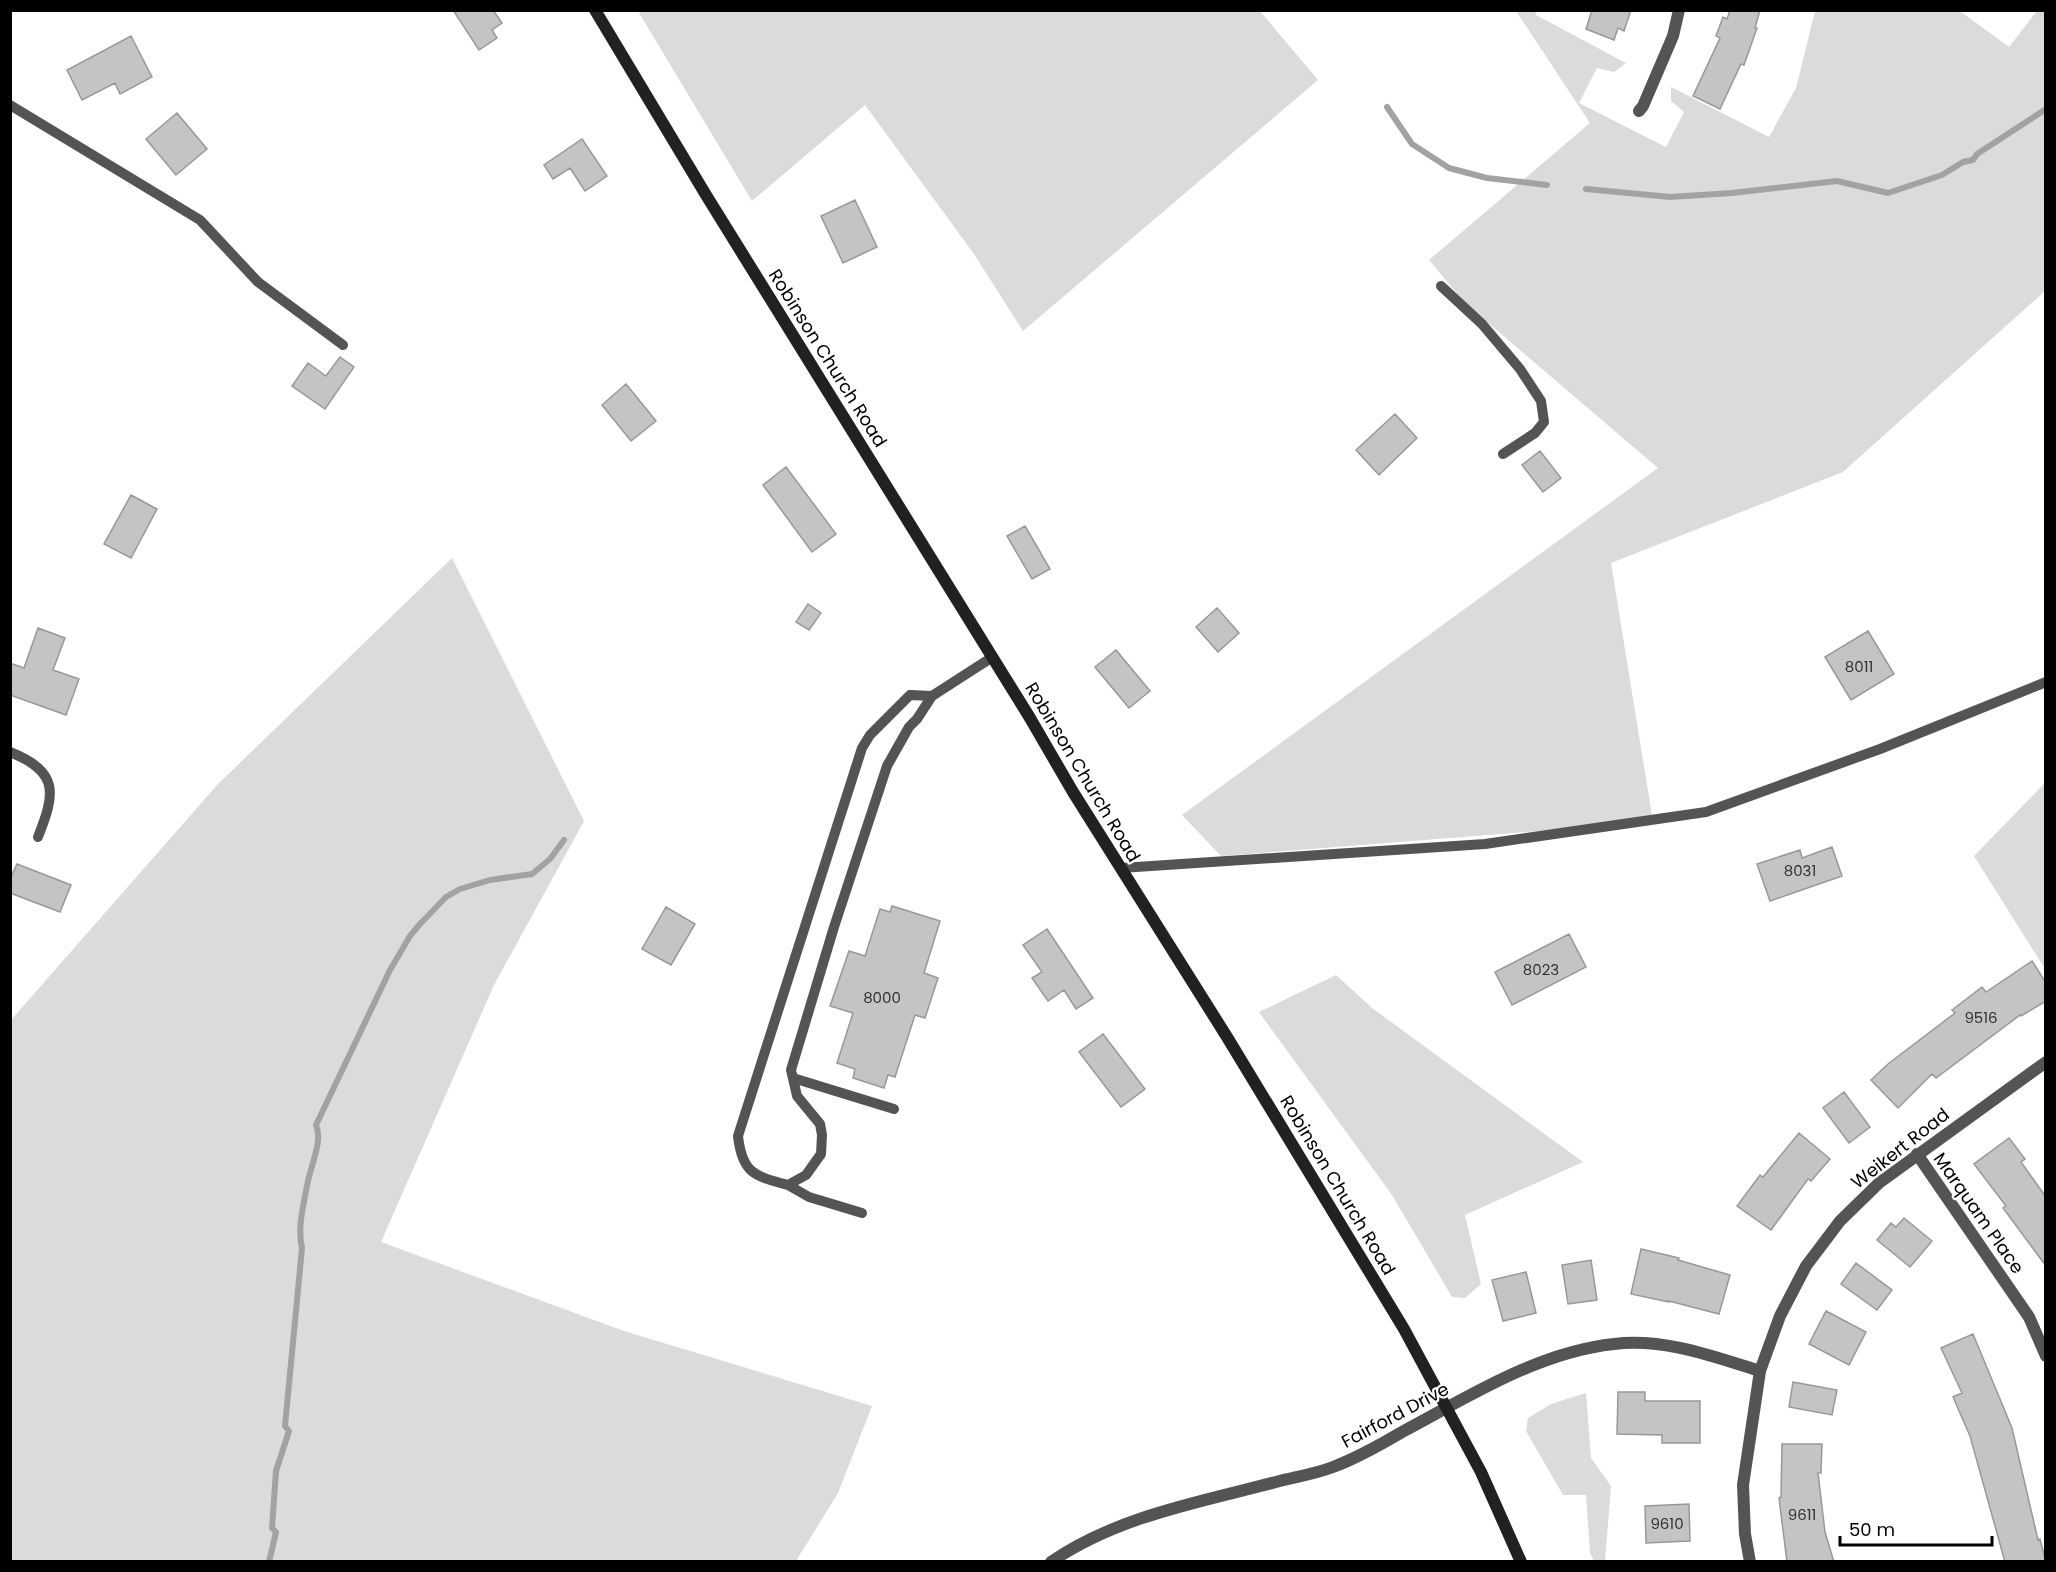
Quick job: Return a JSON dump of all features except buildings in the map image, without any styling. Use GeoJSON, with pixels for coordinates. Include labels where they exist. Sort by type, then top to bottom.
{"type":"FeatureCollection","features":[{"type":"Feature","properties":{"kind":"street","name":"Robinson Church Road"},"geometry":{"type":"LineString","coordinates":[[595,10],[700,186],[1227,1037],[1404,1329],[1481,1472],[1521,1562]]}},
{"type":"Feature","properties":{"kind":"street"},"geometry":{"type":"LineString","coordinates":[[1639,111],[1673,36],[1679,10]]}},
{"type":"Feature","properties":{"kind":"street","name":"Weikert Road"},"geometry":{"type":"LineString","coordinates":[[1750,1562],[1745,1534],[1743,1485],[1760,1371],[1780,1316],[1806,1266],[1840,1221],[1879,1183],[2046,1062]]}},
{"type":"Feature","properties":{"kind":"street","name":"Marquam Place"},"geometry":{"type":"LineString","coordinates":[[1917,1155],[2029,1317],[2046,1356]]}},
{"type":"Feature","properties":{"kind":"street","name":"Fairford Drive"},"geometry":{"type":"LineString","coordinates":[[1051,1562],[1084,1542],[1136,1520],[1331,1468],[1367,1452],[1502,1380],[1553,1358],[1613,1344],[1643,1342],[1704,1353],[1760,1371]]}},
{"type":"Feature","properties":{"kind":"lane"},"geometry":{"type":"LineString","coordinates":[[10,105],[200,220],[258,282],[343,345]]}},
{"type":"Feature","properties":{"kind":"lane"},"geometry":{"type":"LineString","coordinates":[[1441,286],[1482,324],[1520,369],[1541,401],[1544,422],[1535,433],[1503,454]]}},
{"type":"Feature","properties":{"kind":"lane"},"geometry":{"type":"LineString","coordinates":[[788,1185],[806,1174],[821,1154],[820,1124],[797,1096],[791,1070],[892,753],[932,696],[992,658]]}},
{"type":"Feature","properties":{"kind":"lane"},"geometry":{"type":"LineString","coordinates":[[1121,868],[1485,844],[1706,812],[1880,749],[2046,682]]}},
{"type":"Feature","properties":{"kind":"lane"},"geometry":{"type":"LineString","coordinates":[[862,1213],[809,1197],[788,1185],[759,1178],[748,1169],[740,1151],[738,1136],[862,748],[870,735],[910,695],[932,696]]}},
{"type":"Feature","properties":{"kind":"lane"},"geometry":{"type":"LineString","coordinates":[[10,752],[39,768],[50,781],[50,807],[38,837]]}},
{"type":"Feature","properties":{"kind":"lane"},"geometry":{"type":"LineString","coordinates":[[793,1078],[894,1109]]}},
{"type":"Feature","properties":{"kind":"shaded area"},"geometry":{"type":"Polygon","coordinates":[[[638,11],[1260,11],[1318,80],[1023,331],[974,254],[865,105],[752,201],[638,11]]]}},
{"type":"Feature","properties":{"kind":"shaded area"},"geometry":{"type":"Polygon","coordinates":[[[1516,11],[1535,11],[1536,15],[1626,63],[1614,72],[1597,68],[1579,103],[1666,147],[1684,112],[1671,101],[1671,87],[1769,137],[1796,88],[1815,11],[1960,11],[2009,47],[2037,11],[2045,11],[2045,291],[1843,472],[1611,563],[1653,822],[1221,856],[1182,815],[1658,468],[1465,303],[1429,260],[1590,123],[1516,11]]]}},
{"type":"Feature","properties":{"kind":"shaded area"},"geometry":{"type":"Polygon","coordinates":[[[452,558],[584,821],[494,985],[381,1242],[624,1331],[872,1406],[838,1493],[796,1561],[11,1561],[11,1020],[218,784],[452,558]]]}},
{"type":"Feature","properties":{"kind":"shaded area"},"geometry":{"type":"Polygon","coordinates":[[[2045,783],[2045,969],[1974,856],[2045,783]]]}},
{"type":"Feature","properties":{"kind":"shaded area"},"geometry":{"type":"Polygon","coordinates":[[[1336,975],[1372,1008],[1583,1162],[1465,1215],[1481,1284],[1465,1298],[1452,1297],[1392,1195],[1259,1012],[1336,975]]]}},
{"type":"Feature","properties":{"kind":"shaded area"},"geometry":{"type":"Polygon","coordinates":[[[1586,1393],[1591,1458],[1611,1486],[1605,1561],[1594,1561],[1590,1553],[1586,1495],[1563,1495],[1526,1431],[1528,1418],[1551,1404],[1586,1393]]]}},
{"type":"Feature","properties":{"kind":"waterway"},"geometry":{"type":"LineString","coordinates":[[1387,107],[1412,144],[1449,168],[1487,178],[1547,185]]}},
{"type":"Feature","properties":{"kind":"waterway"},"geometry":{"type":"LineString","coordinates":[[1586,189],[1670,197],[1732,193],[1837,181],[1888,193],[1942,175],[1963,162],[1973,160],[1977,154],[2046,109]]}},
{"type":"Feature","properties":{"kind":"waterway"},"geometry":{"type":"LineString","coordinates":[[269,1562],[276,1532],[272,1528],[276,1471],[289,1431],[285,1426],[302,1248],[301,1224],[317,1146],[316,1125],[390,970],[410,936],[420,924],[446,897],[460,889],[490,880],[532,874],[550,859],[564,840]]}}]}
